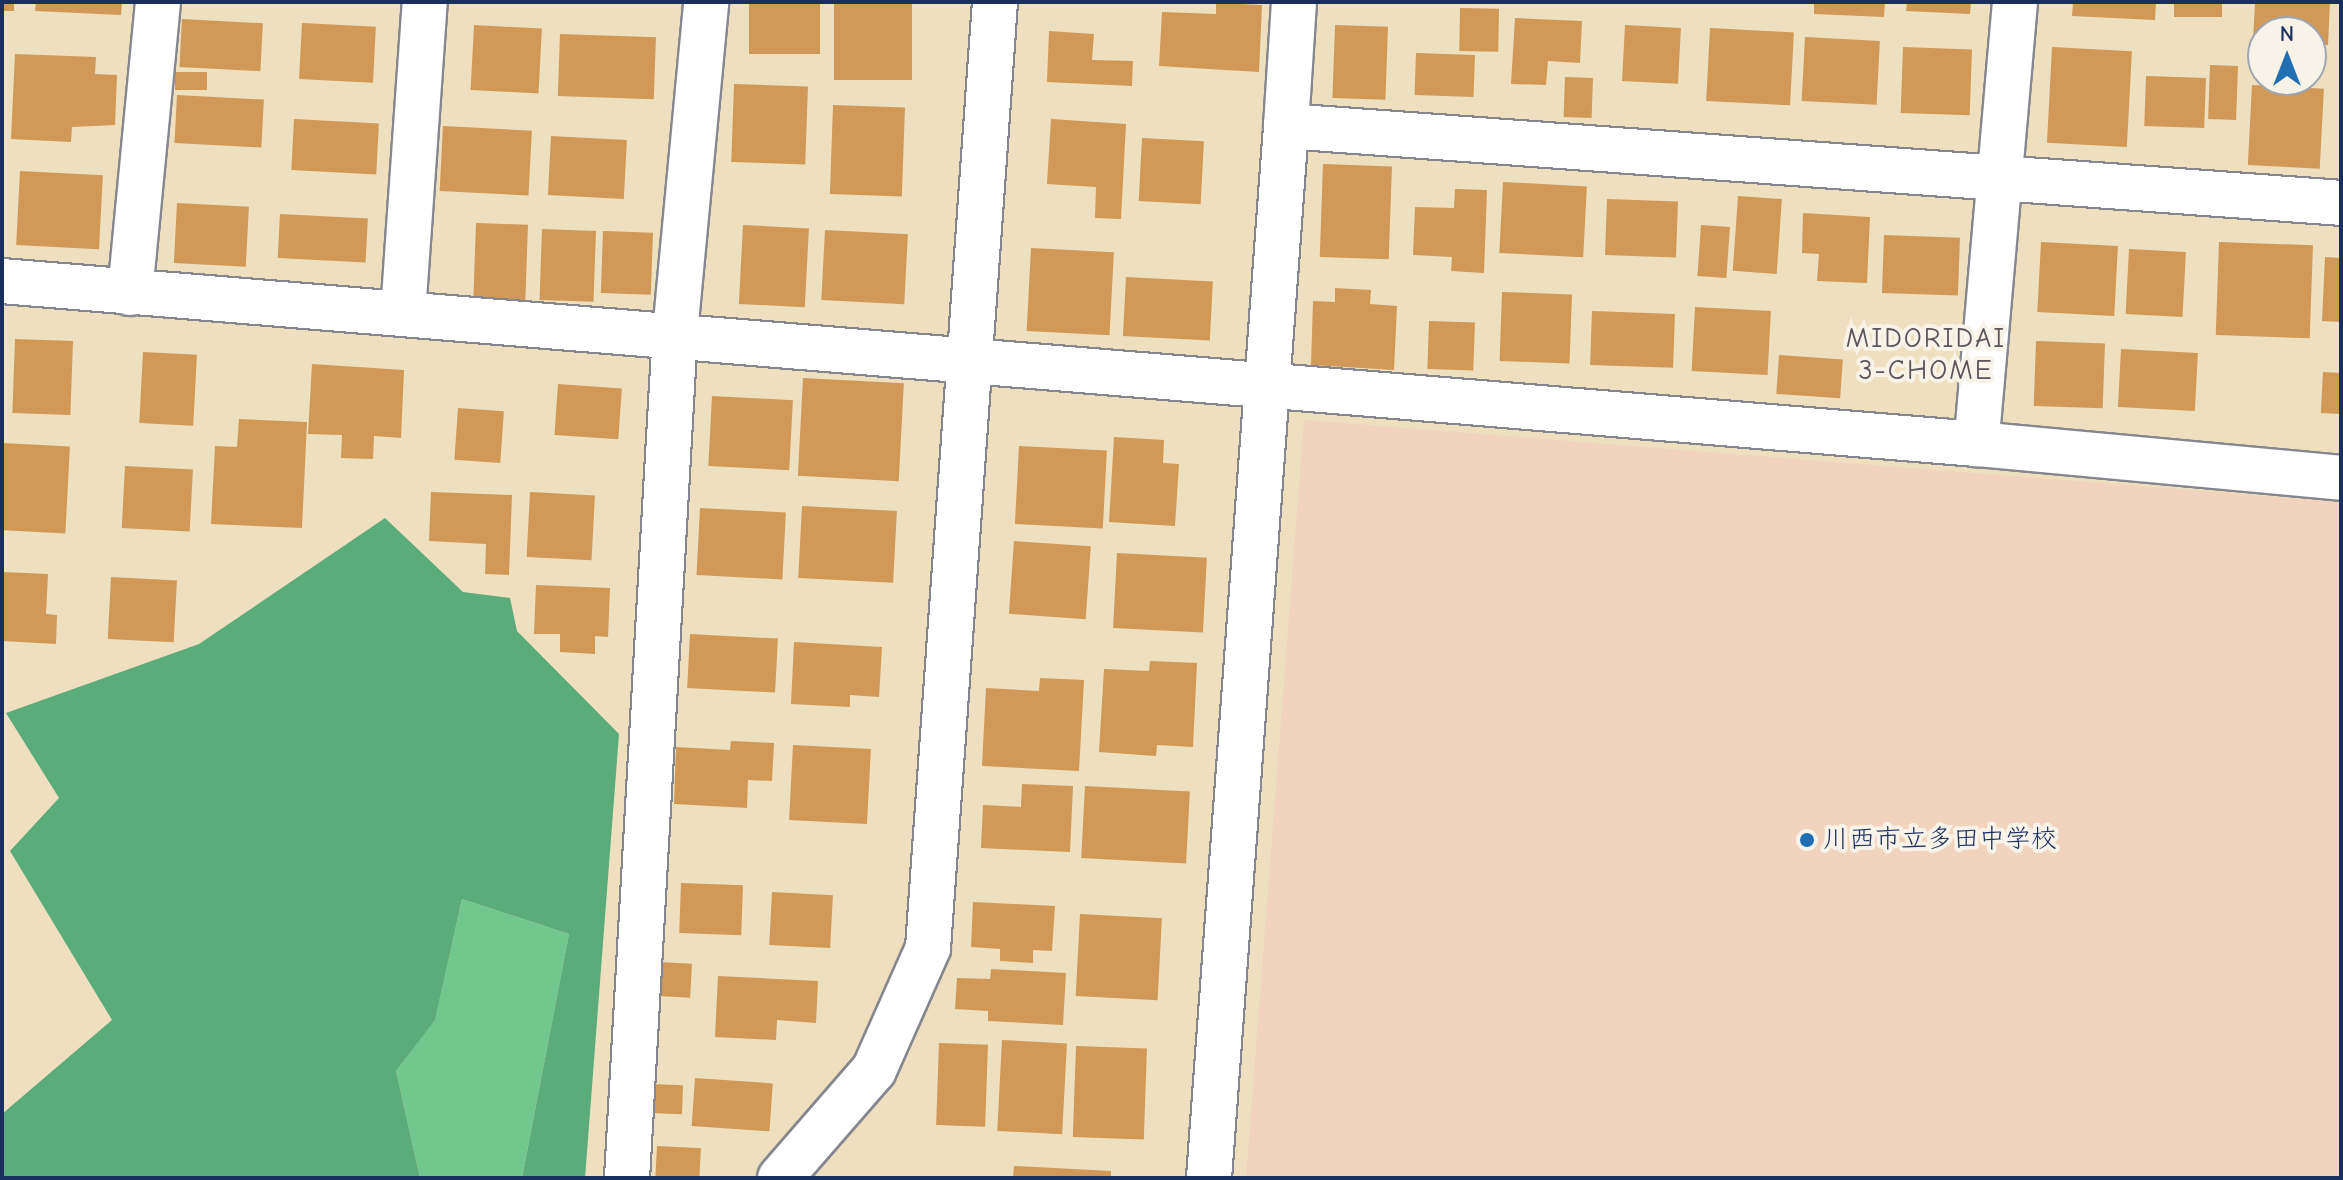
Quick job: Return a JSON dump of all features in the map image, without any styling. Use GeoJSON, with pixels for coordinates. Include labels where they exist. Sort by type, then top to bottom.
{"type":"FeatureCollection","features":[{"type":"Feature","properties":{"kind":"street"},"geometry":{"type":"LineString","coordinates":[[130,293],[158,2]]}},
{"type":"Feature","properties":{"kind":"street"},"geometry":{"type":"LineString","coordinates":[[403,313],[425,2]]}},
{"type":"Feature","properties":{"kind":"street"},"geometry":{"type":"LineString","coordinates":[[627,1178],[675,333],[706,2]]}},
{"type":"Feature","properties":{"kind":"street"},"geometry":{"type":"LineString","coordinates":[[780,1178],[874,1070],[928,948],[966,362],[995,2]]}},
{"type":"Feature","properties":{"kind":"street"},"geometry":{"type":"LineString","coordinates":[[1209,1178],[1262,384],[1294,2]]}},
{"type":"Feature","properties":{"kind":"street"},"geometry":{"type":"LineString","coordinates":[[1976,444],[2015,2]]}},
{"type":"Feature","properties":{"kind":"street"},"geometry":{"type":"LineString","coordinates":[[1286,126],[2341,203]]}},
{"type":"Feature","properties":{"kind":"street"},"geometry":{"type":"LineString","coordinates":[[2,281],[675,333],[966,362],[1976,444],[2341,478]]}},
{"type":"Feature","properties":{"kind":"shaded area","name":"川西市立多田中学校"},"geometry":{"type":"Polygon","coordinates":[[[1304,420],[2341,502],[2341,1178],[1246,1178],[1304,420]]]}},
{"type":"Feature","properties":{"kind":"green space"},"geometry":{"type":"Polygon","coordinates":[[[385,518],[463,592],[510,598],[517,631],[619,734],[585,1178],[522,1178],[569,934],[462,899],[435,1020],[396,1071],[420,1178],[2,1178],[2,1114],[112,1020],[10,851],[59,798],[6,713],[199,644],[385,518]]]}},
{"type":"Feature","properties":{"kind":"green space"},"geometry":{"type":"Polygon","coordinates":[[[462,899],[569,934],[522,1178],[420,1178],[396,1071],[435,1019],[462,899]]]}},
{"type":"Feature","properties":{"kind":"building"},"geometry":{"type":"Polygon","coordinates":[[[2,2],[14,2],[14,11],[2,11],[2,2]]]}},
{"type":"Feature","properties":{"kind":"building"},"geometry":{"type":"Polygon","coordinates":[[[36,2],[122,2],[121,15],[35,11],[36,2]]]}},
{"type":"Feature","properties":{"kind":"building"},"geometry":{"type":"Polygon","coordinates":[[[749,2],[820,2],[820,54],[749,54],[749,2]]]}},
{"type":"Feature","properties":{"kind":"building"},"geometry":{"type":"Polygon","coordinates":[[[834,2],[912,2],[912,80],[834,80],[834,2]]]}},
{"type":"Feature","properties":{"kind":"building"},"geometry":{"type":"Polygon","coordinates":[[[1814,2],[1885,2],[1884,17],[1814,14],[1814,2]]]}},
{"type":"Feature","properties":{"kind":"building"},"geometry":{"type":"Polygon","coordinates":[[[1907,2],[1971,2],[1970,14],[1906,11],[1907,2]]]}},
{"type":"Feature","properties":{"kind":"building"},"geometry":{"type":"Polygon","coordinates":[[[2073,2],[2156,2],[2155,20],[2072,16],[2073,2]]]}},
{"type":"Feature","properties":{"kind":"building"},"geometry":{"type":"Polygon","coordinates":[[[2174,2],[2222,2],[2222,17],[2174,17],[2174,2]]]}},
{"type":"Feature","properties":{"kind":"building"},"geometry":{"type":"Polygon","coordinates":[[[2255,2],[2330,2],[2328,45],[2327,16],[2254,16],[2255,2]]]}},
{"type":"Feature","properties":{"kind":"building"},"geometry":{"type":"Polygon","coordinates":[[[1216,3],[1262,5],[1259,72],[1159,66],[1162,12],[1216,14],[1216,3]]]}},
{"type":"Feature","properties":{"kind":"building"},"geometry":{"type":"Polygon","coordinates":[[[1460,8],[1499,9],[1498,52],[1459,51],[1460,8]]]}},
{"type":"Feature","properties":{"kind":"building"},"geometry":{"type":"Polygon","coordinates":[[[1515,18],[1582,21],[1580,63],[1548,61],[1546,85],[1511,84],[1515,18]]]}},
{"type":"Feature","properties":{"kind":"building"},"geometry":{"type":"Polygon","coordinates":[[[182,19],[263,23],[260,71],[179,67],[182,19]]]}},
{"type":"Feature","properties":{"kind":"building"},"geometry":{"type":"Polygon","coordinates":[[[302,23],[376,27],[373,83],[299,79],[302,23]]]}},
{"type":"Feature","properties":{"kind":"building"},"geometry":{"type":"Polygon","coordinates":[[[474,25],[542,29],[539,93],[471,90],[474,25]]]}},
{"type":"Feature","properties":{"kind":"building"},"geometry":{"type":"Polygon","coordinates":[[[1335,25],[1388,27],[1385,100],[1332,98],[1335,25]]]}},
{"type":"Feature","properties":{"kind":"building"},"geometry":{"type":"Polygon","coordinates":[[[1625,25],[1681,28],[1678,84],[1622,81],[1625,25]]]}},
{"type":"Feature","properties":{"kind":"building"},"geometry":{"type":"Polygon","coordinates":[[[1710,28],[1794,32],[1790,105],[1706,101],[1710,28]]]}},
{"type":"Feature","properties":{"kind":"building"},"geometry":{"type":"Polygon","coordinates":[[[1049,31],[1094,34],[1092,60],[1133,61],[1132,86],[1047,82],[1049,31]]]}},
{"type":"Feature","properties":{"kind":"building"},"geometry":{"type":"Polygon","coordinates":[[[560,34],[656,37],[654,99],[558,96],[560,34]]]}},
{"type":"Feature","properties":{"kind":"building"},"geometry":{"type":"Polygon","coordinates":[[[1805,37],[1880,41],[1877,105],[1802,101],[1805,37]]]}},
{"type":"Feature","properties":{"kind":"building"},"geometry":{"type":"Polygon","coordinates":[[[1903,47],[1972,49],[1970,115],[1901,113],[1903,47]]]}},
{"type":"Feature","properties":{"kind":"building"},"geometry":{"type":"Polygon","coordinates":[[[2052,47],[2132,51],[2127,147],[2047,143],[2052,47]]]}},
{"type":"Feature","properties":{"kind":"building"},"geometry":{"type":"Polygon","coordinates":[[[1416,53],[1475,55],[1473,97],[1415,95],[1416,53]]]}},
{"type":"Feature","properties":{"kind":"building"},"geometry":{"type":"Polygon","coordinates":[[[15,54],[96,57],[95,74],[117,75],[115,125],[72,127],[71,142],[11,139],[15,54]]]}},
{"type":"Feature","properties":{"kind":"building"},"geometry":{"type":"Polygon","coordinates":[[[2210,65],[2238,66],[2236,120],[2208,119],[2210,65]]]}},
{"type":"Feature","properties":{"kind":"building"},"geometry":{"type":"Polygon","coordinates":[[[175,72],[207,72],[207,90],[175,90],[175,72]]]}},
{"type":"Feature","properties":{"kind":"building"},"geometry":{"type":"Polygon","coordinates":[[[2146,76],[2206,78],[2204,128],[2144,126],[2146,76]]]}},
{"type":"Feature","properties":{"kind":"building"},"geometry":{"type":"Polygon","coordinates":[[[1565,77],[1593,78],[1592,118],[1564,117],[1565,77]]]}},
{"type":"Feature","properties":{"kind":"building"},"geometry":{"type":"Polygon","coordinates":[[[734,84],[808,87],[805,165],[731,162],[734,84]]]}},
{"type":"Feature","properties":{"kind":"building"},"geometry":{"type":"Polygon","coordinates":[[[177,95],[264,100],[261,147],[174,143],[177,95]]]}},
{"type":"Feature","properties":{"kind":"building"},"geometry":{"type":"Polygon","coordinates":[[[2251,96],[2324,96],[2320,169],[2248,165],[2251,96]]]}},
{"type":"Feature","properties":{"kind":"building"},"geometry":{"type":"Polygon","coordinates":[[[833,105],[905,108],[902,196],[830,194],[833,105]]]}},
{"type":"Feature","properties":{"kind":"building"},"geometry":{"type":"Polygon","coordinates":[[[294,119],[379,123],[376,174],[291,170],[294,119]]]}},
{"type":"Feature","properties":{"kind":"building"},"geometry":{"type":"Polygon","coordinates":[[[1051,119],[1126,124],[1121,219],[1095,218],[1096,187],[1047,184],[1051,119]]]}},
{"type":"Feature","properties":{"kind":"building"},"geometry":{"type":"Polygon","coordinates":[[[443,126],[532,131],[528,196],[440,191],[443,126]]]}},
{"type":"Feature","properties":{"kind":"building"},"geometry":{"type":"Polygon","coordinates":[[[551,136],[627,140],[624,199],[548,195],[551,136]]]}},
{"type":"Feature","properties":{"kind":"building"},"geometry":{"type":"Polygon","coordinates":[[[1142,138],[1204,141],[1201,204],[1139,201],[1142,138]]]}},
{"type":"Feature","properties":{"kind":"building"},"geometry":{"type":"Polygon","coordinates":[[[1323,164],[1392,166],[1389,259],[1320,257],[1323,164]]]}},
{"type":"Feature","properties":{"kind":"building"},"geometry":{"type":"Polygon","coordinates":[[[20,171],[103,175],[99,249],[16,245],[20,171]]]}},
{"type":"Feature","properties":{"kind":"building"},"geometry":{"type":"Polygon","coordinates":[[[1503,182],[1587,186],[1583,257],[1499,253],[1503,182]]]}},
{"type":"Feature","properties":{"kind":"building"},"geometry":{"type":"Polygon","coordinates":[[[1455,189],[1487,190],[1484,273],[1451,271],[1452,257],[1413,255],[1415,207],[1454,208],[1455,189]]]}},
{"type":"Feature","properties":{"kind":"building"},"geometry":{"type":"Polygon","coordinates":[[[1738,196],[1782,199],[1777,274],[1733,271],[1738,196]]]}},
{"type":"Feature","properties":{"kind":"building"},"geometry":{"type":"Polygon","coordinates":[[[1607,199],[1678,201],[1676,257],[1605,255],[1607,199]]]}},
{"type":"Feature","properties":{"kind":"building"},"geometry":{"type":"Polygon","coordinates":[[[177,203],[249,207],[246,267],[174,263],[177,203]]]}},
{"type":"Feature","properties":{"kind":"building"},"geometry":{"type":"Polygon","coordinates":[[[1803,213],[1870,217],[1867,283],[1817,281],[1819,254],[1802,253],[1803,213]]]}},
{"type":"Feature","properties":{"kind":"building"},"geometry":{"type":"Polygon","coordinates":[[[280,214],[368,219],[366,263],[278,258],[280,214]]]}},
{"type":"Feature","properties":{"kind":"building"},"geometry":{"type":"Polygon","coordinates":[[[476,223],[528,225],[525,302],[473,300],[476,223]]]}},
{"type":"Feature","properties":{"kind":"building"},"geometry":{"type":"Polygon","coordinates":[[[743,225],[809,228],[805,307],[739,304],[743,225]]]}},
{"type":"Feature","properties":{"kind":"building"},"geometry":{"type":"Polygon","coordinates":[[[1701,225],[1730,227],[1726,278],[1697,276],[1701,225]]]}},
{"type":"Feature","properties":{"kind":"building"},"geometry":{"type":"Polygon","coordinates":[[[542,229],[596,231],[593,302],[540,300],[542,229]]]}},
{"type":"Feature","properties":{"kind":"building"},"geometry":{"type":"Polygon","coordinates":[[[825,230],[908,234],[904,304],[821,300],[825,230]]]}},
{"type":"Feature","properties":{"kind":"building"},"geometry":{"type":"Polygon","coordinates":[[[603,231],[653,233],[651,295],[601,293],[603,231]]]}},
{"type":"Feature","properties":{"kind":"building"},"geometry":{"type":"Polygon","coordinates":[[[1884,235],[1960,238],[1958,296],[1882,293],[1884,235]]]}},
{"type":"Feature","properties":{"kind":"building"},"geometry":{"type":"Polygon","coordinates":[[[2041,242],[2118,246],[2114,316],[2037,312],[2041,242]]]}},
{"type":"Feature","properties":{"kind":"building"},"geometry":{"type":"Polygon","coordinates":[[[2219,242],[2313,245],[2310,338],[2216,335],[2219,242]]]}},
{"type":"Feature","properties":{"kind":"building"},"geometry":{"type":"Polygon","coordinates":[[[1031,248],[1114,252],[1110,335],[1027,331],[1031,248]]]}},
{"type":"Feature","properties":{"kind":"building"},"geometry":{"type":"Polygon","coordinates":[[[2129,249],[2186,252],[2183,317],[2126,314],[2129,249]]]}},
{"type":"Feature","properties":{"kind":"building"},"geometry":{"type":"Polygon","coordinates":[[[2325,257],[2341,258],[2341,322],[2322,321],[2325,257]]]}},
{"type":"Feature","properties":{"kind":"building"},"geometry":{"type":"Polygon","coordinates":[[[1126,277],[1213,282],[1210,340],[1123,336],[1126,277]]]}},
{"type":"Feature","properties":{"kind":"building"},"geometry":{"type":"Polygon","coordinates":[[[1335,288],[1371,290],[1370,304],[1397,306],[1394,370],[1311,365],[1313,301],[1335,302],[1335,288]]]}},
{"type":"Feature","properties":{"kind":"building"},"geometry":{"type":"Polygon","coordinates":[[[1502,292],[1572,294],[1570,363],[1500,361],[1502,292]]]}},
{"type":"Feature","properties":{"kind":"building"},"geometry":{"type":"Polygon","coordinates":[[[1695,307],[1771,311],[1768,375],[1692,371],[1695,307]]]}},
{"type":"Feature","properties":{"kind":"building"},"geometry":{"type":"Polygon","coordinates":[[[1592,311],[1675,314],[1673,368],[1590,365],[1592,311]]]}},
{"type":"Feature","properties":{"kind":"building"},"geometry":{"type":"Polygon","coordinates":[[[1429,321],[1475,323],[1473,371],[1427,369],[1429,321]]]}},
{"type":"Feature","properties":{"kind":"building"},"geometry":{"type":"Polygon","coordinates":[[[15,339],[73,341],[70,415],[12,413],[15,339]]]}},
{"type":"Feature","properties":{"kind":"building"},"geometry":{"type":"Polygon","coordinates":[[[2036,341],[2105,343],[2103,408],[2034,406],[2036,341]]]}},
{"type":"Feature","properties":{"kind":"building"},"geometry":{"type":"Polygon","coordinates":[[[2121,349],[2198,353],[2195,411],[2118,407],[2121,349]]]}},
{"type":"Feature","properties":{"kind":"building"},"geometry":{"type":"Polygon","coordinates":[[[143,352],[197,355],[193,426],[139,423],[143,352]]]}},
{"type":"Feature","properties":{"kind":"building"},"geometry":{"type":"Polygon","coordinates":[[[1779,355],[1843,359],[1840,398],[1776,394],[1779,355]]]}},
{"type":"Feature","properties":{"kind":"building"},"geometry":{"type":"Polygon","coordinates":[[[312,364],[404,370],[401,438],[374,436],[373,459],[341,458],[342,435],[308,434],[312,364]]]}},
{"type":"Feature","properties":{"kind":"building"},"geometry":{"type":"Polygon","coordinates":[[[2323,372],[2341,373],[2339,414],[2321,413],[2323,372]]]}},
{"type":"Feature","properties":{"kind":"building"},"geometry":{"type":"Polygon","coordinates":[[[803,378],[904,383],[899,481],[798,476],[803,378]]]}},
{"type":"Feature","properties":{"kind":"building"},"geometry":{"type":"Polygon","coordinates":[[[558,384],[622,388],[618,439],[554,435],[558,384]]]}},
{"type":"Feature","properties":{"kind":"building"},"geometry":{"type":"Polygon","coordinates":[[[712,396],[793,400],[789,470],[708,466],[712,396]]]}},
{"type":"Feature","properties":{"kind":"building"},"geometry":{"type":"Polygon","coordinates":[[[458,408],[504,411],[500,463],[454,460],[458,408]]]}},
{"type":"Feature","properties":{"kind":"building"},"geometry":{"type":"Polygon","coordinates":[[[239,419],[307,422],[302,528],[211,524],[215,446],[237,447],[239,419]]]}},
{"type":"Feature","properties":{"kind":"building"},"geometry":{"type":"Polygon","coordinates":[[[1114,437],[1164,440],[1163,463],[1179,464],[1175,526],[1109,522],[1114,437]]]}},
{"type":"Feature","properties":{"kind":"building"},"geometry":{"type":"Polygon","coordinates":[[[2,443],[70,447],[65,533],[2,530],[2,443]]]}},
{"type":"Feature","properties":{"kind":"building"},"geometry":{"type":"Polygon","coordinates":[[[1019,446],[1107,451],[1103,528],[1015,524],[1019,446]]]}},
{"type":"Feature","properties":{"kind":"building"},"geometry":{"type":"Polygon","coordinates":[[[125,466],[193,470],[190,531],[122,528],[125,466]]]}},
{"type":"Feature","properties":{"kind":"building"},"geometry":{"type":"Polygon","coordinates":[[[431,492],[512,495],[509,575],[485,574],[486,544],[429,541],[431,492]]]}},
{"type":"Feature","properties":{"kind":"building"},"geometry":{"type":"Polygon","coordinates":[[[530,492],[595,495],[592,560],[527,557],[530,492]]]}},
{"type":"Feature","properties":{"kind":"building"},"geometry":{"type":"Polygon","coordinates":[[[802,506],[897,511],[893,583],[798,578],[802,506]]]}},
{"type":"Feature","properties":{"kind":"building"},"geometry":{"type":"Polygon","coordinates":[[[700,508],[786,513],[782,579],[696,575],[700,508]]]}},
{"type":"Feature","properties":{"kind":"building"},"geometry":{"type":"Polygon","coordinates":[[[1014,541],[1091,546],[1086,619],[1009,614],[1014,541]]]}},
{"type":"Feature","properties":{"kind":"building"},"geometry":{"type":"Polygon","coordinates":[[[1117,553],[1207,558],[1203,633],[1113,628],[1117,553]]]}},
{"type":"Feature","properties":{"kind":"building"},"geometry":{"type":"Polygon","coordinates":[[[2,572],[48,574],[46,614],[57,615],[56,644],[2,641],[2,572]]]}},
{"type":"Feature","properties":{"kind":"building"},"geometry":{"type":"Polygon","coordinates":[[[111,577],[177,580],[174,642],[108,639],[111,577]]]}},
{"type":"Feature","properties":{"kind":"building"},"geometry":{"type":"Polygon","coordinates":[[[536,585],[610,588],[608,637],[595,636],[595,654],[560,652],[560,634],[534,634],[536,585]]]}},
{"type":"Feature","properties":{"kind":"building"},"geometry":{"type":"Polygon","coordinates":[[[690,634],[778,639],[775,693],[687,688],[690,634]]]}},
{"type":"Feature","properties":{"kind":"building"},"geometry":{"type":"Polygon","coordinates":[[[794,642],[882,647],[879,697],[850,695],[850,707],[791,704],[794,642]]]}},
{"type":"Feature","properties":{"kind":"building"},"geometry":{"type":"Polygon","coordinates":[[[1150,661],[1197,663],[1193,747],[1157,745],[1156,756],[1099,752],[1104,669],[1149,671],[1150,661]]]}},
{"type":"Feature","properties":{"kind":"building"},"geometry":{"type":"Polygon","coordinates":[[[1040,678],[1084,680],[1079,771],[982,766],[986,688],[1039,691],[1040,678]]]}},
{"type":"Feature","properties":{"kind":"building"},"geometry":{"type":"Polygon","coordinates":[[[731,741],[774,743],[772,781],[748,780],[747,808],[674,804],[676,747],[730,750],[731,741]]]}},
{"type":"Feature","properties":{"kind":"building"},"geometry":{"type":"Polygon","coordinates":[[[793,745],[871,749],[867,824],[789,820],[793,745]]]}},
{"type":"Feature","properties":{"kind":"building"},"geometry":{"type":"Polygon","coordinates":[[[1022,784],[1073,786],[1070,852],[981,848],[983,805],[1021,807],[1022,784]]]}},
{"type":"Feature","properties":{"kind":"building"},"geometry":{"type":"Polygon","coordinates":[[[1085,786],[1190,791],[1186,863],[1081,858],[1085,786]]]}},
{"type":"Feature","properties":{"kind":"building"},"geometry":{"type":"Polygon","coordinates":[[[681,883],[743,885],[741,935],[679,933],[681,883]]]}},
{"type":"Feature","properties":{"kind":"building"},"geometry":{"type":"Polygon","coordinates":[[[772,892],[833,895],[830,948],[769,945],[772,892]]]}},
{"type":"Feature","properties":{"kind":"building"},"geometry":{"type":"Polygon","coordinates":[[[973,902],[1055,906],[1052,951],[1033,950],[1033,963],[1000,961],[1000,949],[971,947],[973,902]]]}},
{"type":"Feature","properties":{"kind":"building"},"geometry":{"type":"Polygon","coordinates":[[[1080,914],[1162,918],[1158,1000],[1076,996],[1080,914]]]}},
{"type":"Feature","properties":{"kind":"building"},"geometry":{"type":"Polygon","coordinates":[[[659,962],[692,964],[690,998],[657,996],[659,962]]]}},
{"type":"Feature","properties":{"kind":"building"},"geometry":{"type":"Polygon","coordinates":[[[991,969],[1066,973],[1063,1025],[988,1021],[988,1011],[955,1009],[957,978],[990,979],[991,969]]]}},
{"type":"Feature","properties":{"kind":"building"},"geometry":{"type":"Polygon","coordinates":[[[718,976],[818,981],[816,1023],[777,1020],[776,1040],[715,1037],[718,976]]]}},
{"type":"Feature","properties":{"kind":"building"},"geometry":{"type":"Polygon","coordinates":[[[1002,1040],[1067,1043],[1062,1134],[997,1131],[1002,1040]]]}},
{"type":"Feature","properties":{"kind":"building"},"geometry":{"type":"Polygon","coordinates":[[[939,1043],[988,1045],[985,1127],[936,1125],[939,1043]]]}},
{"type":"Feature","properties":{"kind":"building"},"geometry":{"type":"Polygon","coordinates":[[[1076,1046],[1147,1048],[1144,1139],[1073,1137],[1076,1046]]]}},
{"type":"Feature","properties":{"kind":"building"},"geometry":{"type":"Polygon","coordinates":[[[695,1078],[773,1083],[769,1131],[692,1126],[695,1078]]]}},
{"type":"Feature","properties":{"kind":"building"},"geometry":{"type":"Polygon","coordinates":[[[650,1084],[683,1085],[682,1114],[649,1113],[650,1084]]]}},
{"type":"Feature","properties":{"kind":"building"},"geometry":{"type":"Polygon","coordinates":[[[657,1146],[701,1148],[699,1178],[655,1178],[657,1146]]]}},
{"type":"Feature","properties":{"kind":"building"},"geometry":{"type":"Polygon","coordinates":[[[1014,1166],[1111,1171],[1111,1178],[1013,1178],[1014,1166]]]}},
{"type":"Feature","properties":{"kind":"place","name":"川西市立多田中学校"},"geometry":{"type":"Point","coordinates":[1807,840]}},
{"type":"Feature","properties":{"kind":"district","name":"MIDORIDAI 3-CHOME"},"geometry":{"type":"Point","coordinates":[1926,354]}}]}
